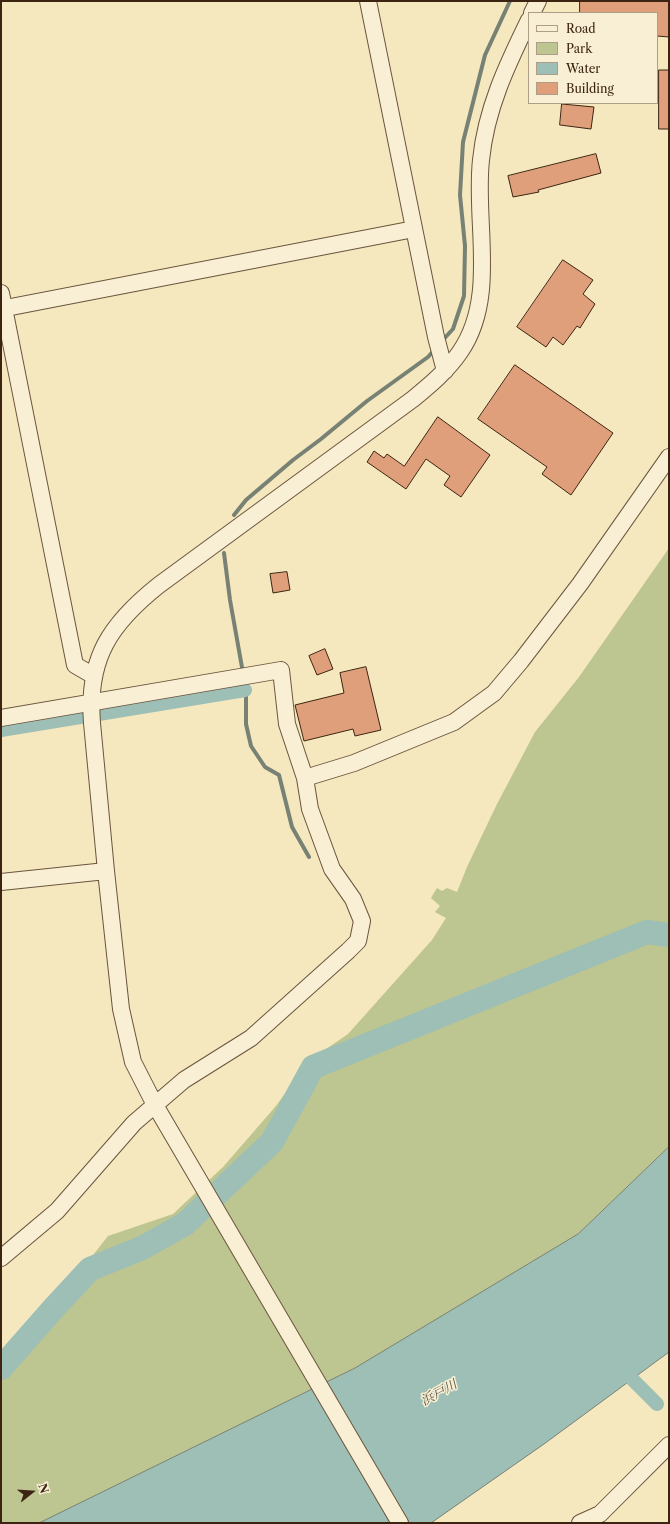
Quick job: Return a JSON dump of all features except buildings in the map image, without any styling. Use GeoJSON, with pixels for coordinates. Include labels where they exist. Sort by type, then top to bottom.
{"type":"FeatureCollection","features":[{"type":"Feature","properties":{"kind":"street"},"geometry":{"type":"LineString","coordinates":[[368,1],[438,345],[445,371]]}},
{"type":"Feature","properties":{"kind":"street"},"geometry":{"type":"LineString","coordinates":[[532,12],[538,1]]}},
{"type":"Feature","properties":{"kind":"street"},"geometry":{"type":"LineString","coordinates":[[400,1523],[155,1105],[133,1062],[126,1038],[121,1010],[90,704],[98,660],[121,619],[145,596],[413,399],[445,371],[466,342],[476,316],[480,300],[482,277],[480,167],[485,133],[500,83],[528,22]]}},
{"type":"Feature","properties":{"kind":"street"},"geometry":{"type":"LineString","coordinates":[[3,309],[414,228]]}},
{"type":"Feature","properties":{"kind":"street"},"geometry":{"type":"LineString","coordinates":[[1,293],[75,664],[94,676]]}},
{"type":"Feature","properties":{"kind":"street"},"geometry":{"type":"LineString","coordinates":[[306,778],[354,763],[454,722],[494,693],[521,661],[580,584],[669,457]]}},
{"type":"Feature","properties":{"kind":"street"},"geometry":{"type":"LineString","coordinates":[[1,718],[90,704],[281,670],[287,724],[306,778],[310,809],[332,868],[354,899],[362,921],[358,941],[251,1038],[184,1080],[134,1123],[57,1211],[1,1258]]}},
{"type":"Feature","properties":{"kind":"street"},"geometry":{"type":"LineString","coordinates":[[1,882],[106,871]]}},
{"type":"Feature","properties":{"kind":"street"},"geometry":{"type":"LineString","coordinates":[[580,1523],[600,1514],[669,1445]]}},
{"type":"Feature","properties":{"kind":"green space"},"geometry":{"type":"Polygon","coordinates":[[[669,548],[669,1147],[578,1234],[355,1368],[39,1523],[1,1523],[1,1358],[79,1273],[108,1236],[173,1214],[223,1167],[276,1106],[307,1062],[348,1034],[432,940],[446,918],[435,912],[440,906],[431,898],[437,888],[442,891],[447,888],[457,892],[467,867],[497,804],[535,732],[579,677],[669,548]]]}},
{"type":"Feature","properties":{"kind":"water","name":"浜戸川"},"geometry":{"type":"Polygon","coordinates":[[[669,1147],[669,1352],[544,1444],[431,1523],[39,1523],[355,1368],[578,1234],[669,1147]]]}},
{"type":"Feature","properties":{"kind":"waterway"},"geometry":{"type":"LineString","coordinates":[[441,342],[453,329],[464,296],[465,246],[460,195],[463,142],[485,55],[510,1]]}},
{"type":"Feature","properties":{"kind":"waterway"},"geometry":{"type":"LineString","coordinates":[[234,515],[246,500],[293,460],[367,401],[428,357],[435,349]]}},
{"type":"Feature","properties":{"kind":"waterway"},"geometry":{"type":"LineString","coordinates":[[224,553],[230,600],[243,673]]}},
{"type":"Feature","properties":{"kind":"waterway"},"geometry":{"type":"LineString","coordinates":[[244,680],[246,695],[246,724],[251,746],[265,767],[279,775],[292,827],[309,857]]}},
{"type":"Feature","properties":{"kind":"waterway"},"geometry":{"type":"LineString","coordinates":[[1,730],[245,690]]}},
{"type":"Feature","properties":{"kind":"waterway"},"geometry":{"type":"LineString","coordinates":[[1,1368],[90,1269],[142,1248],[185,1224],[272,1142],[313,1067],[647,932],[669,935]]}},
{"type":"Feature","properties":{"kind":"waterway"},"geometry":{"type":"LineString","coordinates":[[619,1366],[657,1404]]}}]}
